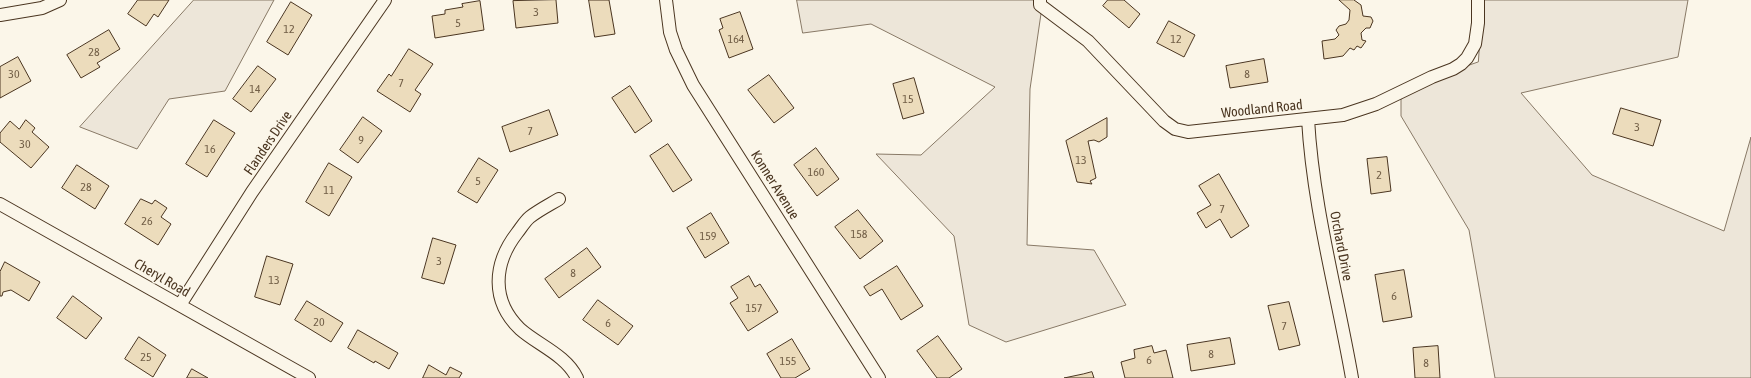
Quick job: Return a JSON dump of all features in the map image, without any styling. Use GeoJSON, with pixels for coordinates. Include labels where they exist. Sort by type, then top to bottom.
{"type":"FeatureCollection","features":[{"type":"Feature","properties":{"kind":"street"},"geometry":{"type":"LineString","coordinates":[[0,15],[42,8],[60,0]]}},
{"type":"Feature","properties":{"kind":"street","name":"Flanders Drive"},"geometry":{"type":"LineString","coordinates":[[180,305],[252,192],[385,0]]}},
{"type":"Feature","properties":{"kind":"street","name":"Konner Avenue"},"geometry":{"type":"LineString","coordinates":[[666,0],[670,32],[676,50],[692,85],[879,378]]}},
{"type":"Feature","properties":{"kind":"street","name":"Woodland Road"},"geometry":{"type":"LineString","coordinates":[[1040,0],[1040,5],[1088,42],[1164,121],[1174,129],[1188,132],[1343,115],[1376,104],[1461,64],[1468,58],[1475,44],[1478,23],[1478,0]]}},
{"type":"Feature","properties":{"kind":"street","name":"Orchard Drive"},"geometry":{"type":"LineString","coordinates":[[1308,119],[1310,157],[1325,250],[1344,332],[1352,378]]}},
{"type":"Feature","properties":{"kind":"street"},"geometry":{"type":"LineString","coordinates":[[558,199],[529,217],[512,240],[498,270],[498,290],[503,306],[520,328],[565,362],[577,378]]}},
{"type":"Feature","properties":{"kind":"street","name":"Cheryl Road"},"geometry":{"type":"LineString","coordinates":[[0,204],[309,378]]}},
{"type":"Feature","properties":{"kind":"shaded area"},"geometry":{"type":"Polygon","coordinates":[[[194,0],[274,0],[225,91],[169,99],[137,149],[80,127],[194,0]]]}},
{"type":"Feature","properties":{"kind":"shaded area"},"geometry":{"type":"Polygon","coordinates":[[[797,0],[1043,0],[1030,89],[1027,245],[1094,250],[1126,305],[1006,342],[969,325],[954,236],[876,154],[921,155],[995,87],[871,24],[803,33],[797,0]]]}},
{"type":"Feature","properties":{"kind":"shaded area"},"geometry":{"type":"Polygon","coordinates":[[[1483,0],[1688,0],[1678,57],[1521,93],[1592,175],[1724,231],[1751,137],[1751,378],[1495,378],[1469,230],[1401,116],[1401,89],[1478,62],[1483,0]]]}},
{"type":"Feature","properties":{"kind":"building"},"geometry":{"type":"Polygon","coordinates":[[[138,0],[169,0],[158,17],[154,14],[146,26],[128,14],[138,0]]]}},
{"type":"Feature","properties":{"kind":"building"},"geometry":{"type":"Polygon","coordinates":[[[556,0],[558,23],[516,28],[513,1],[556,0]]]}},
{"type":"Feature","properties":{"kind":"building"},"geometry":{"type":"Polygon","coordinates":[[[589,0],[609,0],[615,34],[595,37],[589,0]]]}},
{"type":"Feature","properties":{"kind":"building"},"geometry":{"type":"Polygon","coordinates":[[[1108,0],[1124,0],[1140,14],[1129,28],[1103,6],[1108,0]]]}},
{"type":"Feature","properties":{"kind":"building"},"geometry":{"type":"Polygon","coordinates":[[[1339,0],[1354,0],[1361,5],[1363,16],[1371,17],[1373,21],[1370,28],[1366,28],[1361,33],[1362,40],[1366,41],[1361,48],[1357,46],[1354,50],[1350,48],[1343,56],[1324,59],[1322,41],[1335,39],[1339,35],[1336,30],[1339,26],[1346,24],[1349,20],[1350,10],[1339,0]]]}},
{"type":"Feature","properties":{"kind":"building"},"geometry":{"type":"Polygon","coordinates":[[[480,1],[484,30],[435,38],[432,16],[445,14],[445,10],[463,7],[462,4],[480,1]]]}},
{"type":"Feature","properties":{"kind":"building"},"geometry":{"type":"Polygon","coordinates":[[[291,2],[312,15],[288,55],[267,42],[291,2]]]}},
{"type":"Feature","properties":{"kind":"building"},"geometry":{"type":"Polygon","coordinates":[[[740,12],[753,49],[729,58],[719,30],[723,28],[720,19],[740,12]]]}},
{"type":"Feature","properties":{"kind":"building"},"geometry":{"type":"Polygon","coordinates":[[[1169,21],[1195,35],[1184,57],[1157,43],[1169,21]]]}},
{"type":"Feature","properties":{"kind":"building"},"geometry":{"type":"Polygon","coordinates":[[[109,30],[120,49],[97,63],[100,67],[81,78],[67,55],[109,30]]]}},
{"type":"Feature","properties":{"kind":"building"},"geometry":{"type":"Polygon","coordinates":[[[409,49],[433,64],[415,90],[421,94],[410,112],[377,91],[389,74],[391,76],[409,49]]]}},
{"type":"Feature","properties":{"kind":"building"},"geometry":{"type":"Polygon","coordinates":[[[18,57],[31,81],[0,98],[0,67],[18,57]]]}},
{"type":"Feature","properties":{"kind":"building"},"geometry":{"type":"Polygon","coordinates":[[[1264,59],[1268,82],[1230,88],[1226,66],[1264,59]]]}},
{"type":"Feature","properties":{"kind":"building"},"geometry":{"type":"Polygon","coordinates":[[[258,66],[276,79],[251,112],[233,99],[258,66]]]}},
{"type":"Feature","properties":{"kind":"building"},"geometry":{"type":"Polygon","coordinates":[[[769,75],[794,108],[774,123],[748,90],[769,75]]]}},
{"type":"Feature","properties":{"kind":"building"},"geometry":{"type":"Polygon","coordinates":[[[914,78],[924,113],[903,119],[893,84],[914,78]]]}},
{"type":"Feature","properties":{"kind":"building"},"geometry":{"type":"Polygon","coordinates":[[[630,86],[652,121],[635,133],[612,98],[630,86]]]}},
{"type":"Feature","properties":{"kind":"building"},"geometry":{"type":"Polygon","coordinates":[[[1621,108],[1661,120],[1653,146],[1613,134],[1621,108]]]}},
{"type":"Feature","properties":{"kind":"building"},"geometry":{"type":"Polygon","coordinates":[[[549,110],[558,135],[510,152],[502,127],[549,110]]]}},
{"type":"Feature","properties":{"kind":"building"},"geometry":{"type":"Polygon","coordinates":[[[363,117],[382,131],[358,163],[340,150],[363,117]]]}},
{"type":"Feature","properties":{"kind":"building"},"geometry":{"type":"Polygon","coordinates":[[[1107,118],[1107,137],[1099,142],[1094,140],[1088,141],[1096,178],[1090,181],[1092,184],[1077,182],[1066,141],[1107,118]]]}},
{"type":"Feature","properties":{"kind":"building"},"geometry":{"type":"Polygon","coordinates":[[[26,120],[35,128],[32,132],[49,147],[31,168],[0,142],[0,133],[10,121],[19,129],[26,120]]]}},
{"type":"Feature","properties":{"kind":"building"},"geometry":{"type":"Polygon","coordinates":[[[214,120],[235,133],[207,177],[186,164],[214,120]]]}},
{"type":"Feature","properties":{"kind":"building"},"geometry":{"type":"Polygon","coordinates":[[[668,144],[692,180],[673,192],[650,156],[668,144]]]}},
{"type":"Feature","properties":{"kind":"building"},"geometry":{"type":"Polygon","coordinates":[[[816,148],[839,179],[817,196],[794,165],[816,148]]]}},
{"type":"Feature","properties":{"kind":"building"},"geometry":{"type":"Polygon","coordinates":[[[1387,157],[1391,191],[1371,194],[1367,159],[1387,157]]]}},
{"type":"Feature","properties":{"kind":"building"},"geometry":{"type":"Polygon","coordinates":[[[479,158],[498,170],[477,203],[458,192],[479,158]]]}},
{"type":"Feature","properties":{"kind":"building"},"geometry":{"type":"Polygon","coordinates":[[[329,163],[352,177],[329,216],[306,202],[329,163]]]}},
{"type":"Feature","properties":{"kind":"building"},"geometry":{"type":"Polygon","coordinates":[[[77,165],[109,186],[95,209],[62,188],[77,165]]]}},
{"type":"Feature","properties":{"kind":"building"},"geometry":{"type":"Polygon","coordinates":[[[1219,174],[1249,226],[1231,238],[1220,219],[1206,228],[1197,213],[1211,205],[1199,186],[1219,174]]]}},
{"type":"Feature","properties":{"kind":"building"},"geometry":{"type":"Polygon","coordinates":[[[141,199],[152,204],[155,200],[167,208],[161,217],[171,224],[158,245],[125,224],[141,199]]]}},
{"type":"Feature","properties":{"kind":"building"},"geometry":{"type":"Polygon","coordinates":[[[858,210],[883,241],[860,259],[835,227],[858,210]]]}},
{"type":"Feature","properties":{"kind":"building"},"geometry":{"type":"Polygon","coordinates":[[[711,213],[729,243],[705,258],[687,228],[711,213]]]}},
{"type":"Feature","properties":{"kind":"building"},"geometry":{"type":"Polygon","coordinates":[[[433,238],[456,245],[444,284],[422,278],[433,238]]]}},
{"type":"Feature","properties":{"kind":"building"},"geometry":{"type":"Polygon","coordinates":[[[587,248],[601,267],[559,298],[545,279],[587,248]]]}},
{"type":"Feature","properties":{"kind":"building"},"geometry":{"type":"Polygon","coordinates":[[[267,256],[293,264],[280,305],[255,297],[267,256]]]}},
{"type":"Feature","properties":{"kind":"building"},"geometry":{"type":"Polygon","coordinates":[[[5,262],[40,282],[29,301],[11,290],[3,292],[2,296],[0,296],[0,272],[5,262]]]}},
{"type":"Feature","properties":{"kind":"building"},"geometry":{"type":"Polygon","coordinates":[[[897,266],[923,306],[901,320],[882,289],[870,296],[864,287],[897,266]]]}},
{"type":"Feature","properties":{"kind":"building"},"geometry":{"type":"Polygon","coordinates":[[[1404,270],[1412,317],[1383,322],[1375,275],[1404,270]]]}},
{"type":"Feature","properties":{"kind":"building"},"geometry":{"type":"Polygon","coordinates":[[[749,276],[755,287],[760,284],[778,312],[748,331],[730,303],[738,298],[731,287],[749,276]]]}},
{"type":"Feature","properties":{"kind":"building"},"geometry":{"type":"Polygon","coordinates":[[[73,296],[102,318],[86,339],[57,318],[73,296]]]}},
{"type":"Feature","properties":{"kind":"building"},"geometry":{"type":"Polygon","coordinates":[[[598,300],[633,326],[618,345],[583,320],[598,300]]]}},
{"type":"Feature","properties":{"kind":"building"},"geometry":{"type":"Polygon","coordinates":[[[307,301],[343,323],[331,342],[295,320],[307,301]]]}},
{"type":"Feature","properties":{"kind":"building"},"geometry":{"type":"Polygon","coordinates":[[[1289,302],[1300,345],[1279,350],[1268,306],[1289,302]]]}},
{"type":"Feature","properties":{"kind":"building"},"geometry":{"type":"Polygon","coordinates":[[[358,330],[398,353],[389,369],[375,361],[374,363],[348,348],[358,330]]]}},
{"type":"Feature","properties":{"kind":"building"},"geometry":{"type":"Polygon","coordinates":[[[938,336],[962,369],[949,378],[937,378],[917,351],[938,336]]]}},
{"type":"Feature","properties":{"kind":"building"},"geometry":{"type":"Polygon","coordinates":[[[139,337],[166,355],[153,377],[125,359],[139,337]]]}},
{"type":"Feature","properties":{"kind":"building"},"geometry":{"type":"Polygon","coordinates":[[[1230,338],[1235,364],[1191,371],[1187,345],[1230,338]]]}},
{"type":"Feature","properties":{"kind":"building"},"geometry":{"type":"Polygon","coordinates":[[[792,339],[810,369],[795,378],[781,378],[767,354],[792,339]]]}},
{"type":"Feature","properties":{"kind":"building"},"geometry":{"type":"Polygon","coordinates":[[[1152,346],[1154,353],[1166,350],[1173,378],[1125,378],[1121,362],[1135,358],[1134,350],[1152,346]]]}},
{"type":"Feature","properties":{"kind":"building"},"geometry":{"type":"Polygon","coordinates":[[[1438,346],[1440,378],[1415,378],[1413,348],[1438,346]]]}},
{"type":"Feature","properties":{"kind":"building"},"geometry":{"type":"Polygon","coordinates":[[[429,365],[446,375],[450,367],[462,373],[459,378],[423,378],[429,365]]]}},
{"type":"Feature","properties":{"kind":"building"},"geometry":{"type":"Polygon","coordinates":[[[192,369],[208,378],[187,378],[192,369]]]}},
{"type":"Feature","properties":{"kind":"building"},"geometry":{"type":"Polygon","coordinates":[[[1092,372],[1094,378],[1064,378],[1083,374],[1092,372]]]}}]}
